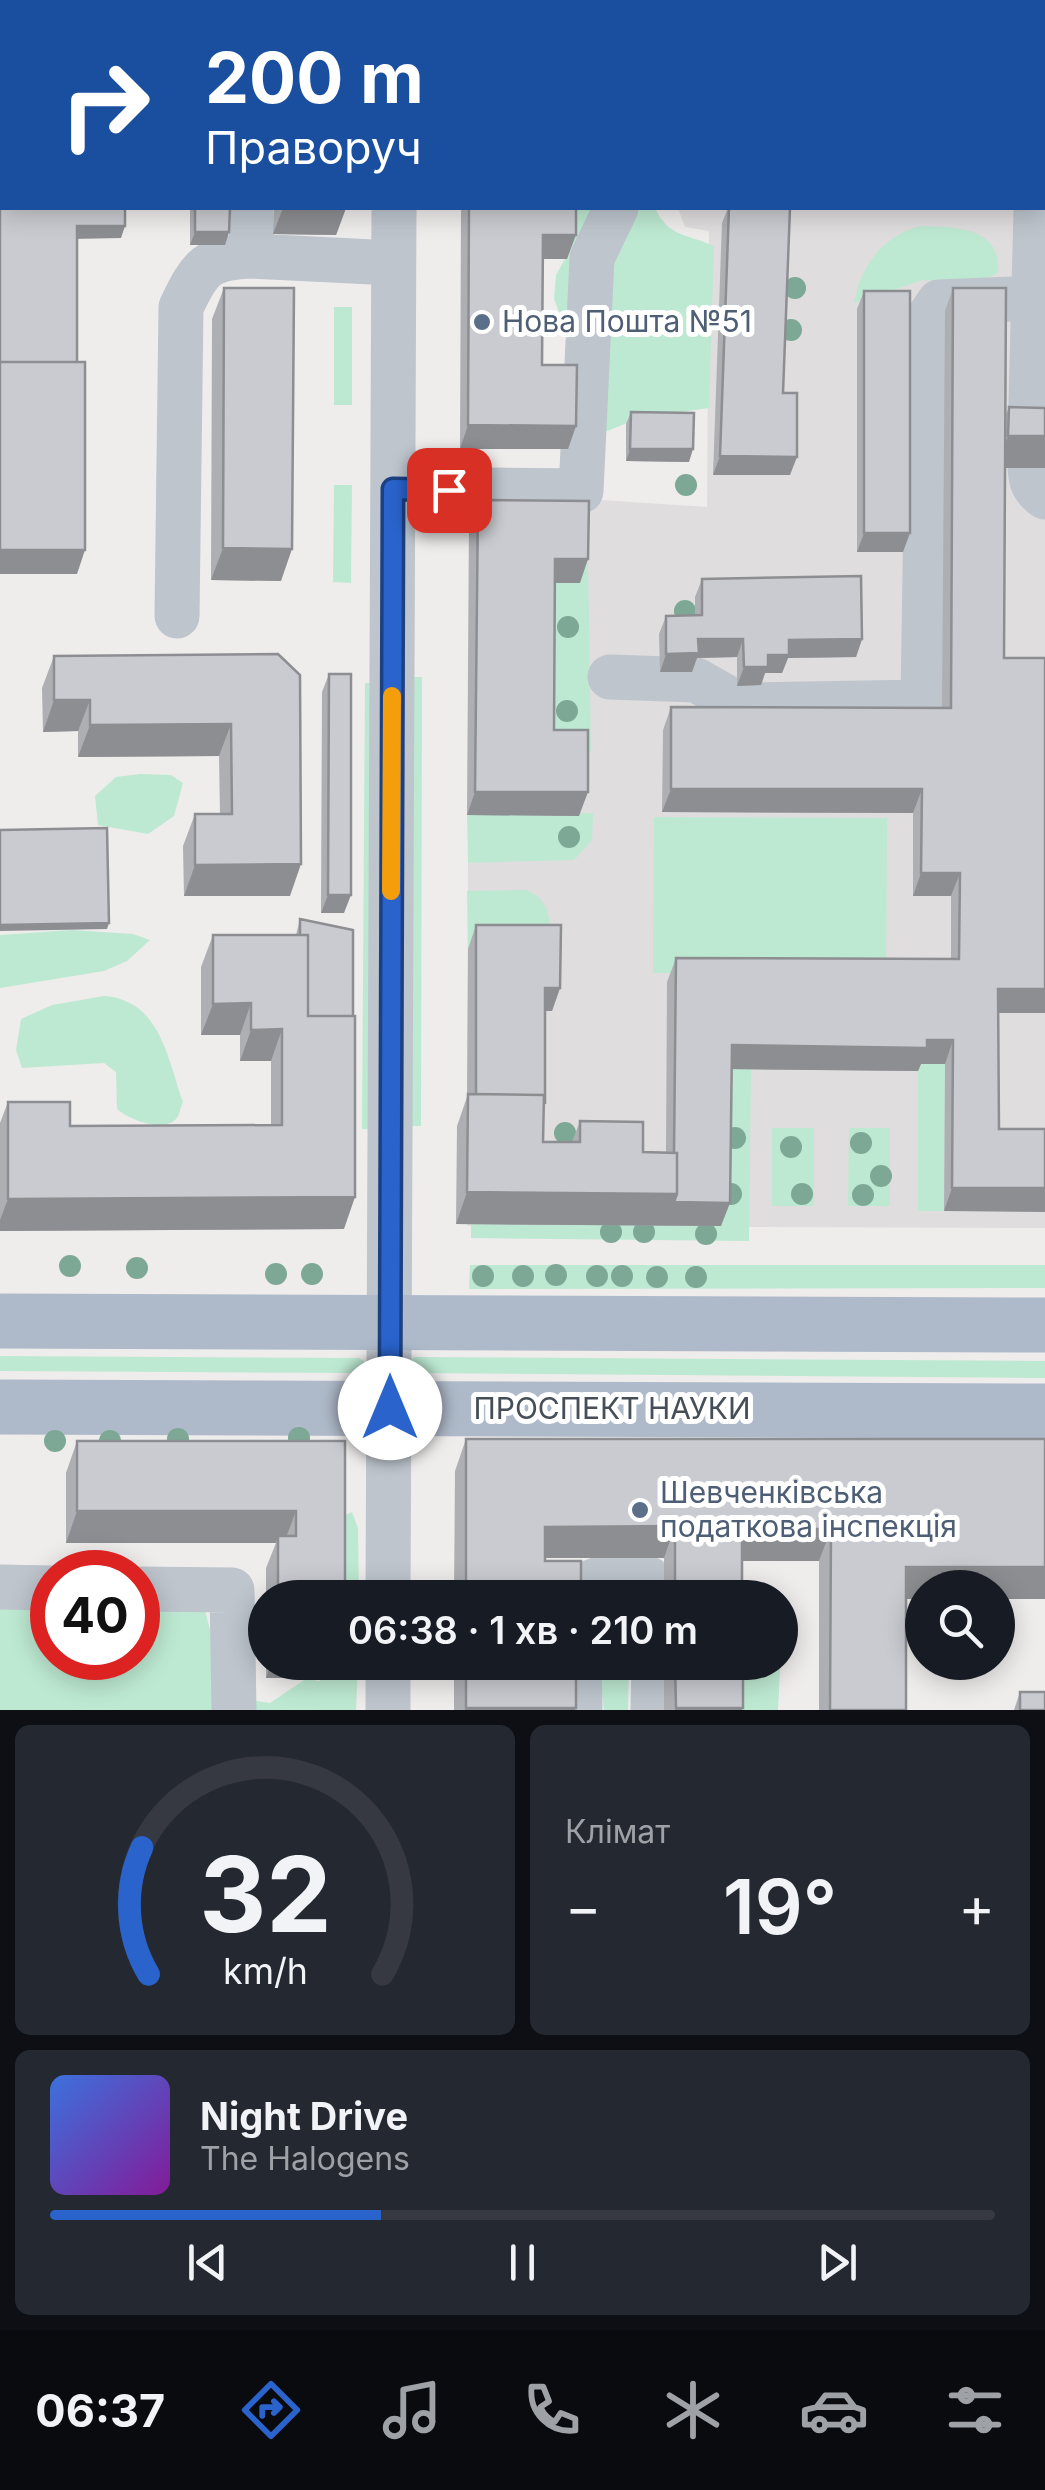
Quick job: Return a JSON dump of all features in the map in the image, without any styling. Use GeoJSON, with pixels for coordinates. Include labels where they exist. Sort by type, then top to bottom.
{"type":"FeatureCollection","features":[{"type":"Feature","properties":{"kind":"main road"},"geometry":{"type":"LineString","coordinates":[[0,1322],[1045,1325]]}},
{"type":"Feature","properties":{"kind":"main road","name":"ПРОСПЕКТ НАУКИ"},"geometry":{"type":"LineString","coordinates":[[0,1407],[1045,1412]]}},
{"type":"Feature","properties":{"kind":"street"},"geometry":{"type":"LineString","coordinates":[[252,210],[252,256]]}},
{"type":"Feature","properties":{"kind":"street"},"geometry":{"type":"LineString","coordinates":[[388,1580],[394,210]]}},
{"type":"Feature","properties":{"kind":"street"},"geometry":{"type":"LineString","coordinates":[[393,489],[581,491],[592,258],[615,210]]}},
{"type":"Feature","properties":{"kind":"street"},"geometry":{"type":"LineString","coordinates":[[1035,466],[1036,211]]}},
{"type":"Feature","properties":{"kind":"street"},"geometry":{"type":"LineString","coordinates":[[177,616],[182,307],[199,271],[219,257],[393,263]]}},
{"type":"Feature","properties":{"kind":"street"},"geometry":{"type":"LineString","coordinates":[[610,677],[696,680],[740,705],[923,702],[928,317],[939,302],[1034,298]]}},
{"type":"Feature","properties":{"kind":"street"},"geometry":{"type":"LineString","coordinates":[[596,1580],[618,1572],[648,1580]]}},
{"type":"Feature","properties":{"kind":"street"},"geometry":{"type":"LineString","coordinates":[[0,1588],[30,1588]]}},
{"type":"Feature","properties":{"kind":"street"},"geometry":{"type":"LineString","coordinates":[[160,1589],[232,1590],[234,1710]]}},
{"type":"Feature","properties":{"kind":"street"},"geometry":{"type":"LineString","coordinates":[[388,1680],[388,1710]]}},
{"type":"Feature","properties":{"kind":"street"},"geometry":{"type":"LineString","coordinates":[[579,1680],[580,1710]]}},
{"type":"Feature","properties":{"kind":"street"},"geometry":{"type":"LineString","coordinates":[[653,1710],[654,1680]]}},
{"type":"Feature","properties":{"kind":"shaded area"},"geometry":{"type":"Polygon","coordinates":[[[679,210],[1045,210],[1045,1228],[467,1226],[469,501],[587,499],[707,507],[709,231],[685,227],[679,210]]]}},
{"type":"Feature","properties":{"kind":"green space"},"geometry":{"type":"Polygon","coordinates":[[[576,210],[656,210],[673,230],[714,246],[709,408],[639,418],[605,432],[554,299],[556,275],[566,257],[576,210]]]}},
{"type":"Feature","properties":{"kind":"green space"},"geometry":{"type":"Polygon","coordinates":[[[920,226],[961,229],[984,238],[997,258],[998,273],[980,281],[923,280],[854,303],[862,276],[876,254],[895,237],[920,226]]]}},
{"type":"Feature","properties":{"kind":"green space"},"geometry":{"type":"Polygon","coordinates":[[[334,307],[352,307],[352,405],[334,405],[334,307]]]}},
{"type":"Feature","properties":{"kind":"green space"},"geometry":{"type":"Polygon","coordinates":[[[334,485],[352,485],[351,583],[333,582],[334,485]]]}},
{"type":"Feature","properties":{"kind":"green space"},"geometry":{"type":"Polygon","coordinates":[[[587,499],[591,751],[545,753],[546,583],[587,499]]]}},
{"type":"Feature","properties":{"kind":"green space"},"geometry":{"type":"Polygon","coordinates":[[[398,677],[422,677],[421,1126],[396,1126],[398,677]]]}},
{"type":"Feature","properties":{"kind":"green space"},"geometry":{"type":"Polygon","coordinates":[[[365,683],[387,683],[384,1129],[362,1129],[365,683]]]}},
{"type":"Feature","properties":{"kind":"green space"},"geometry":{"type":"Polygon","coordinates":[[[171,775],[183,783],[174,816],[148,834],[98,825],[95,796],[116,777],[171,775]]]}},
{"type":"Feature","properties":{"kind":"green space"},"geometry":{"type":"Polygon","coordinates":[[[593,813],[592,840],[574,860],[468,863],[467,815],[593,813]]]}},
{"type":"Feature","properties":{"kind":"green space"},"geometry":{"type":"Polygon","coordinates":[[[654,817],[887,818],[886,974],[653,973],[654,817]]]}},
{"type":"Feature","properties":{"kind":"green space"},"geometry":{"type":"Polygon","coordinates":[[[526,890],[545,906],[552,949],[468,950],[467,891],[526,890]]]}},
{"type":"Feature","properties":{"kind":"green space"},"geometry":{"type":"Polygon","coordinates":[[[72,930],[133,934],[150,940],[127,961],[104,971],[0,988],[0,935],[72,930]]]}},
{"type":"Feature","properties":{"kind":"green space"},"geometry":{"type":"Polygon","coordinates":[[[104,996],[138,1008],[158,1034],[183,1102],[170,1123],[145,1123],[117,1109],[116,1072],[104,1063],[22,1068],[16,1050],[21,1019],[52,1005],[104,996]]]}},
{"type":"Feature","properties":{"kind":"green space"},"geometry":{"type":"Polygon","coordinates":[[[918,1064],[945,1064],[944,1211],[918,1211],[918,1064]]]}},
{"type":"Feature","properties":{"kind":"green space"},"geometry":{"type":"Polygon","coordinates":[[[723,1069],[751,1069],[749,1241],[471,1238],[471,1224],[721,1226],[723,1069]]]}},
{"type":"Feature","properties":{"kind":"green space"},"geometry":{"type":"Polygon","coordinates":[[[772,1128],[814,1128],[814,1206],[772,1206],[772,1128]]]}},
{"type":"Feature","properties":{"kind":"green space"},"geometry":{"type":"Polygon","coordinates":[[[849,1128],[890,1128],[890,1206],[848,1206],[849,1128]]]}},
{"type":"Feature","properties":{"kind":"green space"},"geometry":{"type":"Polygon","coordinates":[[[470,1265],[1045,1265],[1045,1288],[469,1289],[470,1265]]]}},
{"type":"Feature","properties":{"kind":"green space"},"geometry":{"type":"Polygon","coordinates":[[[0,1356],[359,1358],[365,1362],[365,1369],[359,1373],[0,1371],[0,1356]]]}},
{"type":"Feature","properties":{"kind":"green space"},"geometry":{"type":"Polygon","coordinates":[[[415,1357],[1045,1361],[1045,1378],[415,1373],[408,1368],[408,1361],[415,1357]]]}},
{"type":"Feature","properties":{"kind":"green space"},"geometry":{"type":"Polygon","coordinates":[[[352,1512],[358,1528],[359,1580],[338,1580],[339,1518],[352,1512]]]}},
{"type":"Feature","properties":{"kind":"green space"},"geometry":{"type":"Polygon","coordinates":[[[0,1598],[30,1598],[30,1680],[160,1680],[160,1600],[203,1603],[212,1637],[212,1710],[0,1710],[0,1598]]]}},
{"type":"Feature","properties":{"kind":"green space"},"geometry":{"type":"Polygon","coordinates":[[[304,1680],[357,1680],[356,1710],[235,1710],[244,1699],[270,1703],[304,1680]]]}},
{"type":"Feature","properties":{"kind":"green space"},"geometry":{"type":"Polygon","coordinates":[[[600,1680],[629,1680],[628,1710],[604,1710],[600,1680]]]}},
{"type":"Feature","properties":{"kind":"green space"},"geometry":{"type":"Polygon","coordinates":[[[740,1680],[780,1680],[778,1710],[741,1710],[740,1680]]]}},
{"type":"Feature","properties":{"kind":"building"},"geometry":{"type":"Polygon","coordinates":[[[0,210],[125,210],[125,226],[77,226],[77,362],[0,362],[0,210]]]}},
{"type":"Feature","properties":{"kind":"building"},"geometry":{"type":"Polygon","coordinates":[[[195,210],[230,210],[229,232],[195,232],[195,210]]]}},
{"type":"Feature","properties":{"kind":"building"},"geometry":{"type":"Polygon","coordinates":[[[469,210],[576,210],[576,235],[543,235],[542,365],[577,365],[576,426],[468,425],[469,210]]]}},
{"type":"Feature","properties":{"kind":"building"},"geometry":{"type":"Polygon","coordinates":[[[729,210],[790,210],[783,393],[797,393],[797,457],[720,456],[729,210]]]}},
{"type":"Feature","properties":{"kind":"building"},"geometry":{"type":"Polygon","coordinates":[[[224,288],[294,288],[292,549],[223,548],[224,288]]]}},
{"type":"Feature","properties":{"kind":"building"},"geometry":{"type":"Polygon","coordinates":[[[953,288],[1006,288],[1004,658],[1045,658],[1045,989],[998,989],[999,1129],[1045,1129],[1045,1188],[952,1188],[953,1040],[927,1040],[927,1048],[732,1045],[730,1203],[674,1202],[676,958],[959,959],[960,873],[921,873],[922,789],[671,789],[671,707],[951,708],[953,288]]]}},
{"type":"Feature","properties":{"kind":"building"},"geometry":{"type":"Polygon","coordinates":[[[864,291],[910,291],[910,533],[864,533],[864,291]]]}},
{"type":"Feature","properties":{"kind":"building"},"geometry":{"type":"Polygon","coordinates":[[[0,362],[85,362],[85,550],[0,550],[0,362]]]}},
{"type":"Feature","properties":{"kind":"building"},"geometry":{"type":"Polygon","coordinates":[[[1009,407],[1045,408],[1045,436],[1008,436],[1009,407]]]}},
{"type":"Feature","properties":{"kind":"building"},"geometry":{"type":"Polygon","coordinates":[[[631,412],[694,413],[693,449],[630,449],[631,412]]]}},
{"type":"Feature","properties":{"kind":"building"},"geometry":{"type":"Polygon","coordinates":[[[478,500],[589,501],[588,559],[555,559],[554,730],[588,730],[588,792],[475,792],[478,500]]]}},
{"type":"Feature","properties":{"kind":"building"},"geometry":{"type":"Polygon","coordinates":[[[861,576],[862,639],[789,640],[789,655],[768,655],[768,667],[744,667],[743,639],[698,639],[699,653],[666,654],[666,616],[702,615],[702,579],[861,576]]]}},
{"type":"Feature","properties":{"kind":"building"},"geometry":{"type":"Polygon","coordinates":[[[278,654],[300,675],[301,864],[195,865],[195,814],[232,814],[231,724],[90,725],[90,700],[54,700],[54,656],[278,654]]]}},
{"type":"Feature","properties":{"kind":"building"},"geometry":{"type":"Polygon","coordinates":[[[329,674],[351,674],[351,895],[328,895],[329,674]]]}},
{"type":"Feature","properties":{"kind":"building"},"geometry":{"type":"Polygon","coordinates":[[[107,828],[109,923],[0,925],[0,830],[107,828]]]}},
{"type":"Feature","properties":{"kind":"building"},"geometry":{"type":"Polygon","coordinates":[[[300,919],[353,930],[353,1016],[308,1016],[308,935],[300,935],[300,919]]]}},
{"type":"Feature","properties":{"kind":"building"},"geometry":{"type":"Polygon","coordinates":[[[476,925],[561,925],[560,988],[545,988],[545,1104],[544,1095],[476,1094],[476,925]]]}},
{"type":"Feature","properties":{"kind":"building"},"geometry":{"type":"Polygon","coordinates":[[[213,935],[308,935],[308,1016],[355,1016],[355,1197],[8,1199],[8,1102],[70,1102],[70,1126],[282,1125],[282,1029],[251,1030],[251,1003],[213,1004],[213,935]]]}},
{"type":"Feature","properties":{"kind":"building"},"geometry":{"type":"Polygon","coordinates":[[[468,1094],[544,1095],[543,1142],[580,1142],[580,1121],[643,1122],[643,1152],[677,1153],[677,1194],[467,1192],[468,1094]]]}},
{"type":"Feature","properties":{"kind":"building"},"geometry":{"type":"Polygon","coordinates":[[[466,1439],[1045,1439],[1045,1567],[906,1567],[906,1710],[830,1710],[831,1529],[742,1529],[742,1580],[675,1580],[675,1526],[545,1527],[545,1561],[581,1561],[581,1580],[466,1580],[466,1439]]]}},
{"type":"Feature","properties":{"kind":"building"},"geometry":{"type":"Polygon","coordinates":[[[77,1441],[345,1441],[345,1580],[278,1580],[278,1536],[296,1536],[296,1511],[77,1511],[77,1441]]]}},
{"type":"Feature","properties":{"kind":"building"},"geometry":{"type":"Polygon","coordinates":[[[466,1680],[576,1680],[576,1708],[466,1708],[466,1680]]]}},
{"type":"Feature","properties":{"kind":"building"},"geometry":{"type":"Polygon","coordinates":[[[675,1680],[743,1680],[743,1708],[676,1708],[675,1680]]]}},
{"type":"Feature","properties":{"kind":"building"},"geometry":{"type":"Polygon","coordinates":[[[1020,1692],[1045,1692],[1045,1710],[1020,1710],[1020,1692]]]}},
{"type":"Feature","properties":{"kind":"slow traffic"},"geometry":{"type":"LineString","coordinates":[[391,891],[392,696]]}},
{"type":"Feature","properties":{"kind":"place","name":"Нова Пошта №51"},"geometry":{"type":"Point","coordinates":[482,322]}},
{"type":"Feature","properties":{"kind":"place","name":"Шевченківська податкова інспекція"},"geometry":{"type":"Point","coordinates":[640,1510]}},
{"type":"Feature","properties":{"kind":"route"},"geometry":{"type":"LineString","coordinates":[[390,1408],[393,489],[449,490]]}}]}
